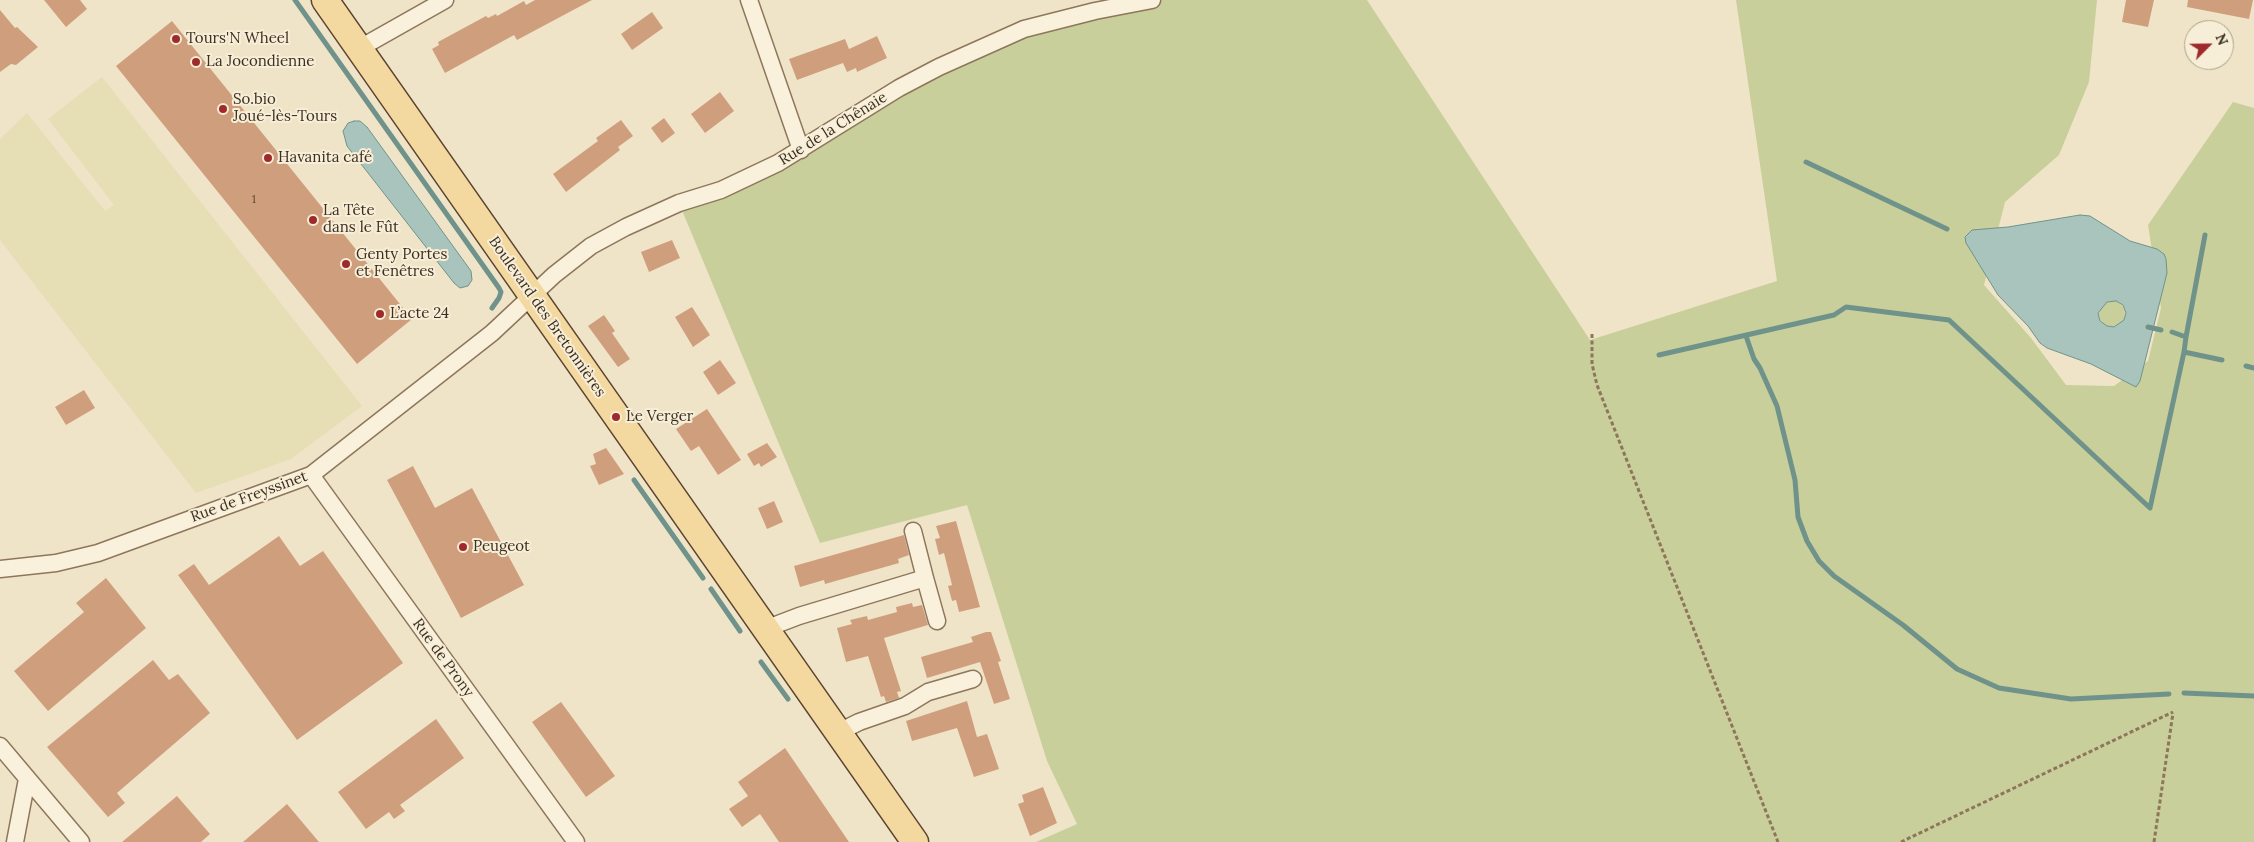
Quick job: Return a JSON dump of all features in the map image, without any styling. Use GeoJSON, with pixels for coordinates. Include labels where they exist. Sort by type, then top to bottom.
{"type":"FeatureCollection","features":[{"type":"Feature","properties":{"kind":"main road","name":"Boulevard des Bretonnières"},"geometry":{"type":"LineString","coordinates":[[325,0],[915,842]]}},
{"type":"Feature","properties":{"kind":"street"},"geometry":{"type":"LineString","coordinates":[[360,48],[445,0]]}},
{"type":"Feature","properties":{"kind":"street"},"geometry":{"type":"LineString","coordinates":[[748,0],[801,150]]}},
{"type":"Feature","properties":{"kind":"street","name":"Rue de la Chênaie"},"geometry":{"type":"LineString","coordinates":[[532,297],[554,276],[591,246],[626,227],[679,203],[721,190],[778,163],[864,108],[939,67],[1024,29],[1095,11],[1152,0]]}},
{"type":"Feature","properties":{"kind":"street","name":"Rue de Freyssinet"},"geometry":{"type":"LineString","coordinates":[[2,572],[56,563],[98,553],[311,475],[492,333],[532,297]]}},
{"type":"Feature","properties":{"kind":"street","name":"Rue de Prony"},"geometry":{"type":"LineString","coordinates":[[311,475],[576,842]]}},
{"type":"Feature","properties":{"kind":"street"},"geometry":{"type":"LineString","coordinates":[[913,531],[937,621]]}},
{"type":"Feature","properties":{"kind":"street"},"geometry":{"type":"LineString","coordinates":[[766,630],[799,616],[925,578]]}},
{"type":"Feature","properties":{"kind":"street"},"geometry":{"type":"LineString","coordinates":[[837,733],[859,722],[905,706],[928,692],[972,679]]}},
{"type":"Feature","properties":{"kind":"street"},"geometry":{"type":"LineString","coordinates":[[0,746],[81,842]]}},
{"type":"Feature","properties":{"kind":"street"},"geometry":{"type":"LineString","coordinates":[[15,842],[26,779]]}},
{"type":"Feature","properties":{"kind":"path"},"geometry":{"type":"LineString","coordinates":[[1592,334],[1592,364],[1597,385],[1778,842]]}},
{"type":"Feature","properties":{"kind":"path"},"geometry":{"type":"LineString","coordinates":[[1901,842],[2173,712],[2154,842]]}},
{"type":"Feature","properties":{"kind":"shaded area"},"geometry":{"type":"Polygon","coordinates":[[[102,77],[362,406],[291,459],[196,493],[0,240],[0,139],[27,113],[105,211],[114,205],[48,119],[102,77]]]}},
{"type":"Feature","properties":{"kind":"green space"},"geometry":{"type":"Polygon","coordinates":[[[1152,0],[1367,0],[1590,340],[1777,281],[1736,0],[2097,0],[2089,82],[2059,155],[2005,202],[1984,285],[2031,338],[2066,385],[2114,386],[2148,361],[2161,308],[2148,225],[2233,102],[2254,108],[2254,842],[1036,842],[1077,824],[1047,761],[967,505],[820,543],[679,203],[721,190],[1024,29],[1152,0]]]}},
{"type":"Feature","properties":{"kind":"green space"},"geometry":{"type":"Polygon","coordinates":[[[2112,301],[2121,305],[2125,314],[2121,323],[2112,327],[2103,323],[2099,314],[2103,305],[2112,301]]]}},
{"type":"Feature","properties":{"kind":"water"},"geometry":{"type":"Polygon","coordinates":[[[360,121],[367,127],[471,271],[472,280],[468,286],[460,288],[454,283],[347,146],[343,131],[348,123],[360,121]]]}},
{"type":"Feature","properties":{"kind":"water"},"geometry":{"type":"Polygon","coordinates":[[[2080,215],[2090,216],[2130,241],[2157,249],[2164,254],[2167,273],[2140,381],[2136,387],[2091,364],[2047,348],[2040,343],[2028,326],[1998,295],[1966,243],[1965,237],[1972,230],[2008,227],[2080,215]],[[2116,301],[2107,302],[2098,313],[2100,321],[2107,326],[2114,327],[2124,320],[2126,313],[2123,305],[2116,301]]]}},
{"type":"Feature","properties":{"kind":"building"},"geometry":{"type":"Polygon","coordinates":[[[44,0],[80,0],[87,9],[66,27],[44,0]]]}},
{"type":"Feature","properties":{"kind":"building"},"geometry":{"type":"Polygon","coordinates":[[[535,0],[592,0],[517,40],[514,35],[445,73],[432,49],[439,45],[438,42],[486,16],[488,18],[496,14],[497,16],[524,1],[526,5],[535,0]]]}},
{"type":"Feature","properties":{"kind":"building"},"geometry":{"type":"Polygon","coordinates":[[[2126,0],[2154,0],[2148,27],[2122,22],[2126,0]]]}},
{"type":"Feature","properties":{"kind":"building"},"geometry":{"type":"Polygon","coordinates":[[[2188,0],[2253,0],[2249,19],[2187,7],[2188,0]]]}},
{"type":"Feature","properties":{"kind":"building"},"geometry":{"type":"Polygon","coordinates":[[[0,10],[15,28],[17,27],[38,47],[16,65],[11,64],[0,72],[0,10]]]}},
{"type":"Feature","properties":{"kind":"building"},"geometry":{"type":"Polygon","coordinates":[[[652,12],[663,28],[632,50],[621,34],[652,12]]]}},
{"type":"Feature","properties":{"kind":"building"},"geometry":{"type":"Polygon","coordinates":[[[172,21],[412,319],[357,364],[116,66],[172,21]]]}},
{"type":"Feature","properties":{"kind":"building"},"geometry":{"type":"Polygon","coordinates":[[[877,36],[887,58],[857,72],[856,68],[847,72],[843,63],[797,80],[789,59],[845,39],[849,49],[877,36]]]}},
{"type":"Feature","properties":{"kind":"building"},"geometry":{"type":"Polygon","coordinates":[[[720,92],[734,111],[705,133],[691,114],[720,92]]]}},
{"type":"Feature","properties":{"kind":"building"},"geometry":{"type":"Polygon","coordinates":[[[664,118],[675,133],[662,143],[651,128],[664,118]]]}},
{"type":"Feature","properties":{"kind":"building"},"geometry":{"type":"Polygon","coordinates":[[[621,120],[633,136],[618,147],[620,150],[566,192],[553,174],[598,141],[596,138],[621,120]]]}},
{"type":"Feature","properties":{"kind":"building"},"geometry":{"type":"Polygon","coordinates":[[[672,240],[680,258],[649,272],[641,252],[672,240]]]}},
{"type":"Feature","properties":{"kind":"building"},"geometry":{"type":"Polygon","coordinates":[[[692,307],[710,335],[693,347],[675,317],[692,307]]]}},
{"type":"Feature","properties":{"kind":"building"},"geometry":{"type":"Polygon","coordinates":[[[604,315],[615,331],[612,333],[630,359],[618,367],[588,326],[604,315]]]}},
{"type":"Feature","properties":{"kind":"building"},"geometry":{"type":"Polygon","coordinates":[[[720,360],[736,383],[718,395],[703,372],[720,360]]]}},
{"type":"Feature","properties":{"kind":"building"},"geometry":{"type":"Polygon","coordinates":[[[84,390],[95,408],[66,425],[55,407],[84,390]]]}},
{"type":"Feature","properties":{"kind":"building"},"geometry":{"type":"Polygon","coordinates":[[[707,409],[741,460],[718,475],[699,446],[691,451],[676,429],[707,409]]]}},
{"type":"Feature","properties":{"kind":"building"},"geometry":{"type":"Polygon","coordinates":[[[767,443],[777,457],[761,467],[759,463],[754,466],[747,454],[767,443]]]}},
{"type":"Feature","properties":{"kind":"building"},"geometry":{"type":"Polygon","coordinates":[[[606,448],[624,474],[599,485],[590,466],[596,464],[593,454],[606,448]]]}},
{"type":"Feature","properties":{"kind":"building","name":"Peugeot"},"geometry":{"type":"Polygon","coordinates":[[[413,466],[435,508],[472,488],[524,585],[461,618],[387,480],[413,466]]]}},
{"type":"Feature","properties":{"kind":"building"},"geometry":{"type":"Polygon","coordinates":[[[774,501],[783,522],[767,529],[758,508],[774,501]]]}},
{"type":"Feature","properties":{"kind":"building"},"geometry":{"type":"Polygon","coordinates":[[[956,521],[980,607],[959,612],[956,600],[952,601],[948,586],[952,585],[944,553],[939,555],[935,539],[940,538],[936,526],[956,521]]]}},
{"type":"Feature","properties":{"kind":"building"},"geometry":{"type":"Polygon","coordinates":[[[904,535],[909,555],[898,559],[899,563],[825,584],[824,580],[800,587],[794,566],[904,535]]]}},
{"type":"Feature","properties":{"kind":"building"},"geometry":{"type":"Polygon","coordinates":[[[279,536],[300,566],[323,551],[403,663],[297,740],[178,575],[194,564],[209,585],[279,536]]]}},
{"type":"Feature","properties":{"kind":"building"},"geometry":{"type":"Polygon","coordinates":[[[106,578],[146,628],[48,711],[14,671],[84,612],[76,603],[106,578]]]}},
{"type":"Feature","properties":{"kind":"building"},"geometry":{"type":"Polygon","coordinates":[[[912,603],[913,607],[922,605],[928,625],[884,638],[901,691],[897,692],[899,698],[886,702],[884,696],[881,697],[868,656],[846,662],[837,628],[852,624],[850,620],[867,616],[868,620],[897,612],[896,607],[912,603]]]}},
{"type":"Feature","properties":{"kind":"building"},"geometry":{"type":"Polygon","coordinates":[[[991,632],[1001,661],[998,662],[1010,699],[994,704],[980,662],[927,678],[921,657],[973,642],[971,637],[991,632]]]}},
{"type":"Feature","properties":{"kind":"building"},"geometry":{"type":"Polygon","coordinates":[[[153,660],[169,680],[178,674],[210,713],[117,793],[125,803],[108,817],[47,747],[153,660]]]}},
{"type":"Feature","properties":{"kind":"building"},"geometry":{"type":"Polygon","coordinates":[[[967,701],[977,737],[987,734],[999,769],[974,777],[957,728],[912,741],[906,721],[967,701]]]}},
{"type":"Feature","properties":{"kind":"building"},"geometry":{"type":"Polygon","coordinates":[[[561,702],[615,776],[586,797],[532,722],[561,702]]]}},
{"type":"Feature","properties":{"kind":"building"},"geometry":{"type":"Polygon","coordinates":[[[436,719],[464,758],[400,805],[405,811],[394,819],[389,812],[366,829],[338,792],[436,719]]]}},
{"type":"Feature","properties":{"kind":"building"},"geometry":{"type":"Polygon","coordinates":[[[785,748],[849,842],[779,842],[760,814],[742,827],[729,809],[748,796],[738,782],[785,748]]]}},
{"type":"Feature","properties":{"kind":"building"},"geometry":{"type":"Polygon","coordinates":[[[1043,787],[1057,823],[1030,836],[1018,804],[1024,802],[1022,795],[1043,787]]]}},
{"type":"Feature","properties":{"kind":"building"},"geometry":{"type":"Polygon","coordinates":[[[177,796],[210,834],[201,842],[122,842],[177,796]]]}},
{"type":"Feature","properties":{"kind":"building"},"geometry":{"type":"Polygon","coordinates":[[[287,804],[319,842],[243,842],[287,804]]]}},
{"type":"Feature","properties":{"kind":"waterway"},"geometry":{"type":"LineString","coordinates":[[295,0],[499,288],[501,292],[499,298],[492,308]]}},
{"type":"Feature","properties":{"kind":"waterway"},"geometry":{"type":"LineString","coordinates":[[1806,162],[1947,229]]}},
{"type":"Feature","properties":{"kind":"waterway"},"geometry":{"type":"LineString","coordinates":[[2186,337],[2205,235]]}},
{"type":"Feature","properties":{"kind":"waterway"},"geometry":{"type":"LineString","coordinates":[[1659,355],[1834,315],[1846,307],[1949,320],[2150,508],[2184,352]]}},
{"type":"Feature","properties":{"kind":"waterway"},"geometry":{"type":"LineString","coordinates":[[2148,327],[2161,330]]}},
{"type":"Feature","properties":{"kind":"waterway"},"geometry":{"type":"LineString","coordinates":[[2172,332],[2186,337],[2184,352],[2222,360]]}},
{"type":"Feature","properties":{"kind":"waterway"},"geometry":{"type":"LineString","coordinates":[[1746,336],[1754,359],[1777,406],[1795,480],[1798,517],[1807,541],[1819,561],[1834,576],[1903,625],[1957,669],[1999,688],[2071,699],[2169,694]]}},
{"type":"Feature","properties":{"kind":"waterway"},"geometry":{"type":"LineString","coordinates":[[2246,366],[2254,368]]}},
{"type":"Feature","properties":{"kind":"waterway"},"geometry":{"type":"LineString","coordinates":[[634,480],[703,578]]}},
{"type":"Feature","properties":{"kind":"waterway"},"geometry":{"type":"LineString","coordinates":[[711,589],[740,631]]}},
{"type":"Feature","properties":{"kind":"waterway"},"geometry":{"type":"LineString","coordinates":[[761,662],[788,699]]}},
{"type":"Feature","properties":{"kind":"waterway"},"geometry":{"type":"LineString","coordinates":[[2184,693],[2254,696]]}},
{"type":"Feature","properties":{"kind":"place","name":"Tours'N Wheel"},"geometry":{"type":"Point","coordinates":[176,39]}},
{"type":"Feature","properties":{"kind":"place","name":"La Jocondienne"},"geometry":{"type":"Point","coordinates":[196,62]}},
{"type":"Feature","properties":{"kind":"place","name":"So.bio Joué-lès-Tours"},"geometry":{"type":"Point","coordinates":[223,109]}},
{"type":"Feature","properties":{"kind":"place","name":"Havanita café"},"geometry":{"type":"Point","coordinates":[268,158]}},
{"type":"Feature","properties":{"kind":"place","name":"La Tête dans le Fût"},"geometry":{"type":"Point","coordinates":[313,220]}},
{"type":"Feature","properties":{"kind":"place","name":"Genty Portes et Fenêtres"},"geometry":{"type":"Point","coordinates":[346,264]}},
{"type":"Feature","properties":{"kind":"place","name":"L’acte 24"},"geometry":{"type":"Point","coordinates":[380,314]}},
{"type":"Feature","properties":{"kind":"place","name":"Le Verger"},"geometry":{"type":"Point","coordinates":[616,417]}},
{"type":"Feature","properties":{"kind":"place","name":"Peugeot"},"geometry":{"type":"Point","coordinates":[463,547]}}]}
